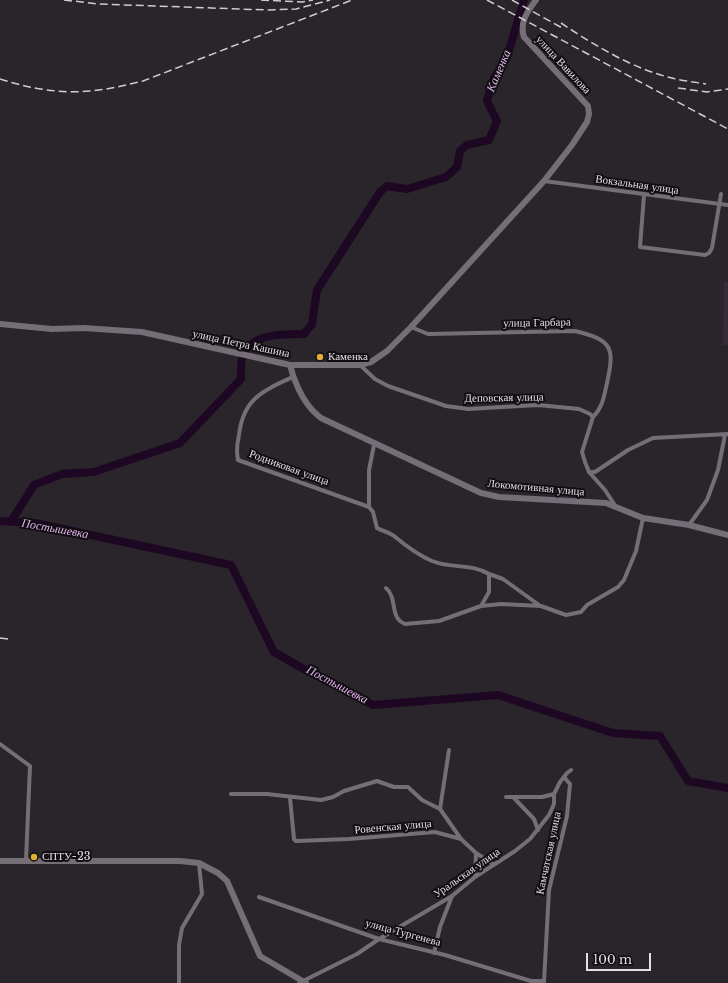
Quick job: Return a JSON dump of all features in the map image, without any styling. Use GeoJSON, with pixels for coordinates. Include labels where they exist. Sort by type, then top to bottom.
{"type":"FeatureCollection","features":[{"type":"Feature","properties":{"kind":"street","name":"улица Вавилова"},"geometry":{"type":"LineString","coordinates":[[536,0],[525,15],[522,27],[524,37],[588,106],[589,114],[587,122],[572,145],[544,181]]}},
{"type":"Feature","properties":{"kind":"street","name":"Вокзальная улица"},"geometry":{"type":"LineString","coordinates":[[544,181],[728,205]]}},
{"type":"Feature","properties":{"kind":"street","name":"улица Петра Кашина"},"geometry":{"type":"LineString","coordinates":[[0,324],[52,329],[84,328],[142,332],[290,365],[360,365],[379,358],[412,327],[544,181]]}},
{"type":"Feature","properties":{"kind":"street"},"geometry":{"type":"LineString","coordinates":[[644,195],[640,247],[704,255],[709,253],[712,248],[721,194]]}},
{"type":"Feature","properties":{"kind":"street","name":"улица Гарбара"},"geometry":{"type":"LineString","coordinates":[[412,327],[428,334],[575,331],[598,336],[607,348],[612,360],[602,406],[593,417]]}},
{"type":"Feature","properties":{"kind":"street","name":"Локомотивная улица"},"geometry":{"type":"LineString","coordinates":[[290,365],[293,378],[313,412],[321,418],[374,445],[481,493],[499,497],[606,503],[643,518],[689,525],[728,535]]}},
{"type":"Feature","properties":{"kind":"street","name":"Деповская улица"},"geometry":{"type":"LineString","coordinates":[[360,365],[375,379],[388,386],[446,406],[468,408],[538,405],[579,409],[593,417]]}},
{"type":"Feature","properties":{"kind":"street","name":"Родниковая улица"},"geometry":{"type":"LineString","coordinates":[[293,378],[258,395],[246,406],[239,430],[236,453],[238,460],[369,507]]}},
{"type":"Feature","properties":{"kind":"street"},"geometry":{"type":"LineString","coordinates":[[593,417],[582,452],[589,472],[605,490],[616,507]]}},
{"type":"Feature","properties":{"kind":"street"},"geometry":{"type":"LineString","coordinates":[[589,472],[595,472],[628,450],[653,438],[727,434],[718,470],[708,500],[689,525]]}},
{"type":"Feature","properties":{"kind":"street"},"geometry":{"type":"LineString","coordinates":[[374,445],[369,470],[369,507],[373,512],[377,528],[393,534],[399,541],[432,561],[453,567],[470,566],[503,579],[541,606],[566,615],[581,612],[587,605],[618,586],[624,580],[636,551],[643,518]]}},
{"type":"Feature","properties":{"kind":"street"},"geometry":{"type":"LineString","coordinates":[[481,606],[489,592],[489,574]]}},
{"type":"Feature","properties":{"kind":"street"},"geometry":{"type":"LineString","coordinates":[[386,588],[392,598],[395,616],[400,622],[405,624],[439,621],[481,606],[501,604],[541,606]]}},
{"type":"Feature","properties":{"kind":"street"},"geometry":{"type":"LineString","coordinates":[[0,744],[30,766],[26,860]]}},
{"type":"Feature","properties":{"kind":"street"},"geometry":{"type":"LineString","coordinates":[[440,809],[448,750]]}},
{"type":"Feature","properties":{"kind":"street","name":"Уральская улица"},"geometry":{"type":"LineString","coordinates":[[302,982],[357,954],[379,939],[452,896],[493,864],[515,851],[538,830],[554,804],[554,794],[564,777],[571,770]]}},
{"type":"Feature","properties":{"kind":"street","name":"Камчатская улица"},"geometry":{"type":"LineString","coordinates":[[544,982],[549,890],[567,816],[570,784],[564,777]]}},
{"type":"Feature","properties":{"kind":"street"},"geometry":{"type":"LineString","coordinates":[[231,794],[267,794],[290,798],[321,800],[333,798],[344,791],[377,781],[394,787],[408,787],[422,800],[440,809],[461,839],[476,853],[493,864]]}},
{"type":"Feature","properties":{"kind":"street"},"geometry":{"type":"LineString","coordinates":[[506,797],[514,798],[554,794]]}},
{"type":"Feature","properties":{"kind":"street","name":"Ровенская улица"},"geometry":{"type":"LineString","coordinates":[[290,798],[294,839],[296,841],[349,840],[435,832],[461,839]]}},
{"type":"Feature","properties":{"kind":"street"},"geometry":{"type":"LineString","coordinates":[[514,798],[534,819],[538,830]]}},
{"type":"Feature","properties":{"kind":"street"},"geometry":{"type":"LineString","coordinates":[[475,877],[476,853]]}},
{"type":"Feature","properties":{"kind":"street"},"geometry":{"type":"LineString","coordinates":[[0,861],[180,861],[199,863],[218,873],[227,881],[260,956],[302,982]]}},
{"type":"Feature","properties":{"kind":"street"},"geometry":{"type":"LineString","coordinates":[[179,983],[179,945],[182,928],[202,894],[203,886],[199,863]]}},
{"type":"Feature","properties":{"kind":"street"},"geometry":{"type":"LineString","coordinates":[[434,953],[440,927],[452,896]]}},
{"type":"Feature","properties":{"kind":"street","name":"улица Тургенева"},"geometry":{"type":"LineString","coordinates":[[259,897],[379,939],[446,955],[530,981],[544,982]]}},
{"type":"Feature","properties":{"kind":"shaded area"},"geometry":{"type":"Polygon","coordinates":[[[724,282],[728,282],[728,345],[723,345],[724,282]]]}},
{"type":"Feature","properties":{"kind":"waterway","name":"Каменка"},"geometry":{"type":"LineString","coordinates":[[12,520],[34,485],[62,474],[94,472],[180,443],[241,379],[241,363],[243,355],[252,343],[259,339],[274,335],[304,334],[312,324],[317,290],[380,192],[387,186],[407,189],[446,177],[457,167],[460,151],[467,145],[489,140],[497,121],[487,101],[494,78],[507,57],[524,0]]}},
{"type":"Feature","properties":{"kind":"waterway","name":"Постышевка"},"geometry":{"type":"LineString","coordinates":[[0,521],[35,523],[231,565],[274,652],[373,705],[498,695],[613,733],[660,736],[688,781],[728,788]]}},
{"type":"Feature","properties":{"kind":"railway"},"geometry":{"type":"LineString","coordinates":[[64,0],[99,4],[268,10],[296,9],[330,0]]}},
{"type":"Feature","properties":{"kind":"railway"},"geometry":{"type":"LineString","coordinates":[[261,0],[302,2],[313,0]]}},
{"type":"Feature","properties":{"kind":"railway"},"geometry":{"type":"LineString","coordinates":[[0,79],[33,88],[66,92],[78,92],[123,86],[143,81],[352,0]]}},
{"type":"Feature","properties":{"kind":"railway"},"geometry":{"type":"LineString","coordinates":[[487,0],[728,129]]}},
{"type":"Feature","properties":{"kind":"railway"},"geometry":{"type":"LineString","coordinates":[[512,0],[564,29]]}},
{"type":"Feature","properties":{"kind":"railway"},"geometry":{"type":"LineString","coordinates":[[561,23],[600,48],[643,69],[676,79],[706,84]]}},
{"type":"Feature","properties":{"kind":"railway"},"geometry":{"type":"LineString","coordinates":[[678,88],[707,92],[728,89]]}},
{"type":"Feature","properties":{"kind":"railway"},"geometry":{"type":"LineString","coordinates":[[0,638],[9,639]]}},
{"type":"Feature","properties":{"kind":"place","name":"Каменка"},"geometry":{"type":"Point","coordinates":[320,357]}},
{"type":"Feature","properties":{"kind":"place","name":"СПТУ-23"},"geometry":{"type":"Point","coordinates":[34,857]}}]}
